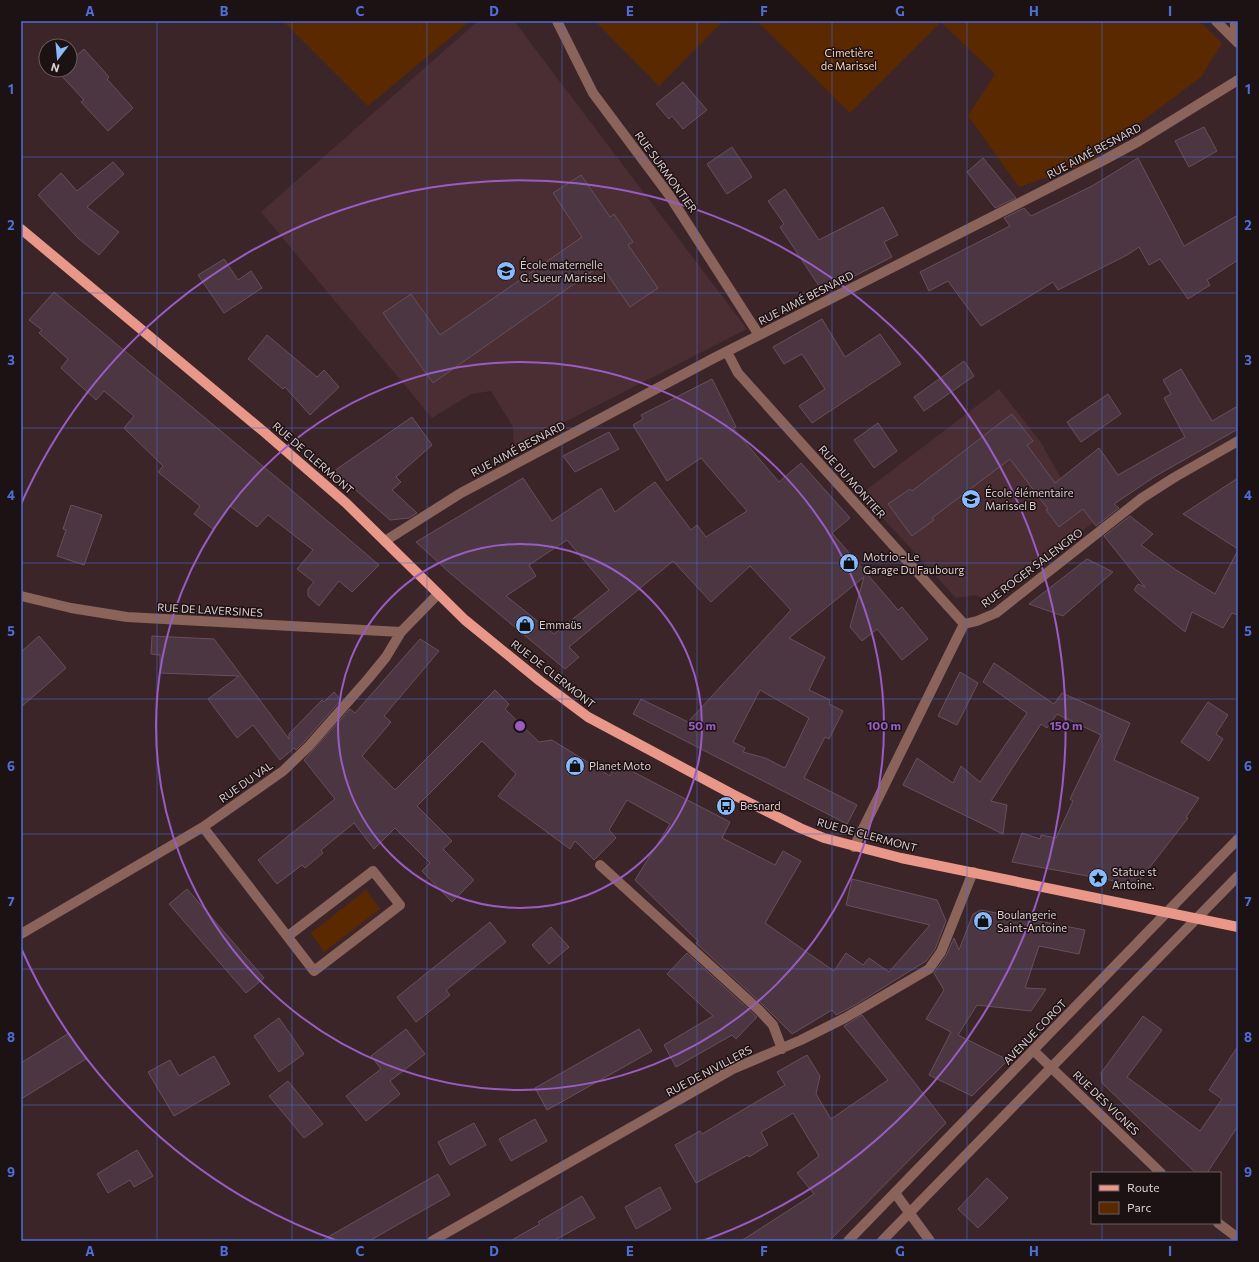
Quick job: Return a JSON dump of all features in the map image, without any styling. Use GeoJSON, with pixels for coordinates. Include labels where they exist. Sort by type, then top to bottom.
{"type":"FeatureCollection","features":[{"type":"Feature","properties":{"kind":"main road","name":"RUE DE CLERMONT"},"geometry":{"type":"LineString","coordinates":[[21,229],[263,431],[346,503],[465,620],[540,681],[588,717],[800,828],[824,838],[973,872],[1238,927]]}},
{"type":"Feature","properties":{"kind":"street","name":"RUE SURMONTIER"},"geometry":{"type":"LineString","coordinates":[[557,21],[593,92],[669,195],[759,335]]}},
{"type":"Feature","properties":{"kind":"street"},"geometry":{"type":"LineString","coordinates":[[1216,21],[1238,42]]}},
{"type":"Feature","properties":{"kind":"street"},"geometry":{"type":"LineString","coordinates":[[1236,21],[1236,34],[1238,42]]}},
{"type":"Feature","properties":{"kind":"street","name":"RUE AIMÉ BESNARD"},"geometry":{"type":"LineString","coordinates":[[385,541],[461,493],[759,335],[1139,142],[1238,80]]}},
{"type":"Feature","properties":{"kind":"street","name":"RUE DU MONTIER"},"geometry":{"type":"LineString","coordinates":[[727,352],[738,373],[964,624]]}},
{"type":"Feature","properties":{"kind":"street","name":"RUE ROGER SALENGRO"},"geometry":{"type":"LineString","coordinates":[[964,624],[977,621],[996,613],[1142,498],[1175,477],[1238,441]]}},
{"type":"Feature","properties":{"kind":"street","name":"RUE DU VAL"},"geometry":{"type":"LineString","coordinates":[[21,934],[203,827],[271,780],[296,760],[378,668],[401,632],[438,594]]}},
{"type":"Feature","properties":{"kind":"street","name":"RUE DE LAVERSINES"},"geometry":{"type":"LineString","coordinates":[[21,596],[71,608],[126,617],[401,632]]}},
{"type":"Feature","properties":{"kind":"street"},"geometry":{"type":"LineString","coordinates":[[854,846],[964,624]]}},
{"type":"Feature","properties":{"kind":"street"},"geometry":{"type":"LineString","coordinates":[[203,827],[314,971],[400,905],[373,871],[288,936]]}},
{"type":"Feature","properties":{"kind":"street","name":"AVENUE COROT"},"geometry":{"type":"LineString","coordinates":[[848,1241],[1169,912],[1238,839]]}},
{"type":"Feature","properties":{"kind":"street"},"geometry":{"type":"LineString","coordinates":[[600,865],[759,1010],[773,1025],[782,1049]]}},
{"type":"Feature","properties":{"kind":"street","name":"RUE DE NIVILLERS"},"geometry":{"type":"LineString","coordinates":[[432,1241],[733,1069],[782,1049],[845,1018],[929,969],[941,952],[973,872]]}},
{"type":"Feature","properties":{"kind":"street"},"geometry":{"type":"LineString","coordinates":[[882,1241],[1238,876]]}},
{"type":"Feature","properties":{"kind":"street","name":"RUE DES VIGNES"},"geometry":{"type":"LineString","coordinates":[[1034,1051],[1160,1172]]}},
{"type":"Feature","properties":{"kind":"street"},"geometry":{"type":"LineString","coordinates":[[895,1193],[930,1241]]}},
{"type":"Feature","properties":{"kind":"street"},"geometry":{"type":"LineString","coordinates":[[1219,1224],[1238,1238]]}},
{"type":"Feature","properties":{"kind":"shaded area","name":"École maternelle G. Sueur Marissel"},"geometry":{"type":"Polygon","coordinates":[[[478,21],[514,21],[747,329],[514,448],[513,427],[491,391],[471,394],[432,418],[261,212],[478,21]]]}},
{"type":"Feature","properties":{"kind":"shaded area","name":"École élémentaire Marissel B"},"geometry":{"type":"Polygon","coordinates":[[[999,389],[1040,441],[1066,487],[1094,522],[989,600],[975,595],[956,598],[861,494],[999,389]]]}},
{"type":"Feature","properties":{"kind":"green space"},"geometry":{"type":"Polygon","coordinates":[[[283,21],[470,21],[368,106],[283,21]]]}},
{"type":"Feature","properties":{"kind":"green space"},"geometry":{"type":"Polygon","coordinates":[[[595,21],[723,21],[659,86],[595,21]]]}},
{"type":"Feature","properties":{"kind":"green space","name":"Cimetière de Marissel"},"geometry":{"type":"Polygon","coordinates":[[[757,21],[1199,21],[1222,43],[1201,77],[1084,165],[1019,187],[968,116],[995,74],[941,22],[850,113],[757,21]]]}},
{"type":"Feature","properties":{"kind":"green space"},"geometry":{"type":"Polygon","coordinates":[[[366,890],[380,909],[324,952],[311,933],[366,890]]]}},
{"type":"Feature","properties":{"kind":"building"},"geometry":{"type":"Polygon","coordinates":[[[84,49],[109,77],[107,79],[133,108],[108,131],[81,102],[84,100],[64,78],[78,78],[78,54],[84,49]]]}},
{"type":"Feature","properties":{"kind":"building"},"geometry":{"type":"Polygon","coordinates":[[[683,82],[707,110],[683,129],[672,116],[669,119],[656,104],[683,82]]]}},
{"type":"Feature","properties":{"kind":"building"},"geometry":{"type":"Polygon","coordinates":[[[1204,127],[1217,151],[1189,167],[1175,141],[1204,127]]]}},
{"type":"Feature","properties":{"kind":"building"},"geometry":{"type":"Polygon","coordinates":[[[732,147],[752,177],[727,194],[707,164],[732,147]]]}},
{"type":"Feature","properties":{"kind":"building"},"geometry":{"type":"Polygon","coordinates":[[[983,158],[1016,198],[995,208],[967,172],[983,158]]]}},
{"type":"Feature","properties":{"kind":"building"},"geometry":{"type":"Polygon","coordinates":[[[1138,158],[1184,246],[1238,215],[1238,260],[1207,280],[1210,285],[1188,299],[1160,259],[1149,265],[1139,247],[1127,255],[1058,290],[1053,282],[981,326],[948,281],[929,291],[920,272],[1010,226],[1004,218],[1024,208],[1031,216],[1092,186],[1138,158]]]}},
{"type":"Feature","properties":{"kind":"building"},"geometry":{"type":"Polygon","coordinates":[[[113,162],[124,174],[87,207],[119,232],[99,255],[78,238],[38,195],[61,173],[77,191],[113,162]]]}},
{"type":"Feature","properties":{"kind":"building"},"geometry":{"type":"Polygon","coordinates":[[[581,175],[610,217],[614,214],[633,242],[628,245],[658,288],[630,307],[601,265],[433,383],[383,313],[411,294],[440,335],[582,237],[553,193],[581,175]]]}},
{"type":"Feature","properties":{"kind":"building"},"geometry":{"type":"Polygon","coordinates":[[[785,189],[819,240],[883,207],[898,235],[884,242],[892,257],[823,292],[780,227],[784,224],[768,201],[785,189]]]}},
{"type":"Feature","properties":{"kind":"building"},"geometry":{"type":"Polygon","coordinates":[[[224,259],[238,280],[251,271],[262,288],[224,313],[198,275],[224,259]]]}},
{"type":"Feature","properties":{"kind":"building"},"geometry":{"type":"Polygon","coordinates":[[[54,292],[379,565],[352,592],[339,581],[319,606],[308,596],[308,589],[314,582],[297,569],[313,550],[268,515],[257,527],[230,506],[213,529],[194,514],[200,506],[158,472],[163,466],[124,428],[134,416],[104,391],[96,400],[61,368],[68,359],[39,333],[42,330],[29,320],[54,292]]]}},
{"type":"Feature","properties":{"kind":"building"},"geometry":{"type":"Polygon","coordinates":[[[822,319],[845,357],[880,334],[901,364],[812,423],[799,406],[825,389],[802,354],[784,364],[773,347],[822,319]]]}},
{"type":"Feature","properties":{"kind":"building"},"geometry":{"type":"Polygon","coordinates":[[[267,335],[317,377],[324,370],[339,387],[310,415],[285,387],[283,389],[248,359],[267,335]]]}},
{"type":"Feature","properties":{"kind":"building"},"geometry":{"type":"Polygon","coordinates":[[[964,361],[974,376],[924,411],[914,397],[964,361]]]}},
{"type":"Feature","properties":{"kind":"building"},"geometry":{"type":"Polygon","coordinates":[[[1181,369],[1212,421],[1238,406],[1238,429],[1154,477],[1114,504],[1119,508],[1096,526],[1083,509],[1059,527],[1046,510],[1048,509],[1010,459],[932,518],[934,520],[912,536],[888,504],[910,489],[912,491],[1012,414],[1033,441],[1027,445],[1055,483],[1099,448],[1118,475],[1185,437],[1164,398],[1171,394],[1163,380],[1181,369]]]}},
{"type":"Feature","properties":{"kind":"building"},"geometry":{"type":"Polygon","coordinates":[[[712,379],[736,427],[733,428],[779,482],[801,463],[850,518],[832,533],[898,610],[902,607],[928,639],[902,660],[877,629],[862,641],[850,627],[864,577],[789,638],[825,657],[809,690],[830,700],[829,704],[843,711],[829,739],[825,737],[804,778],[857,805],[847,824],[633,714],[641,699],[688,722],[791,610],[750,566],[711,602],[673,561],[569,647],[579,657],[565,669],[450,573],[416,542],[523,478],[552,521],[601,488],[615,512],[655,482],[691,530],[697,525],[706,537],[747,511],[701,458],[667,481],[633,425],[643,419],[641,415],[712,379]],[[567,540],[529,565],[536,576],[506,596],[554,634],[609,590],[567,540]],[[760,690],[733,742],[745,748],[743,752],[765,758],[785,768],[809,718],[760,690]]]}},
{"type":"Feature","properties":{"kind":"building"},"geometry":{"type":"Polygon","coordinates":[[[1108,394],[1121,414],[1081,442],[1067,422],[1108,394]]]}},
{"type":"Feature","properties":{"kind":"building"},"geometry":{"type":"Polygon","coordinates":[[[412,417],[432,445],[396,477],[401,482],[392,490],[417,513],[409,518],[390,520],[334,471],[412,417]]]}},
{"type":"Feature","properties":{"kind":"building"},"geometry":{"type":"Polygon","coordinates":[[[878,423],[897,451],[874,468],[854,440],[878,423]]]}},
{"type":"Feature","properties":{"kind":"building"},"geometry":{"type":"Polygon","coordinates":[[[609,432],[619,449],[575,472],[563,456],[609,432]]]}},
{"type":"Feature","properties":{"kind":"building"},"geometry":{"type":"Polygon","coordinates":[[[1238,478],[1238,549],[1183,514],[1238,478]]]}},
{"type":"Feature","properties":{"kind":"building"},"geometry":{"type":"Polygon","coordinates":[[[71,505],[102,515],[84,565],[57,556],[66,530],[63,529],[71,505]]]}},
{"type":"Feature","properties":{"kind":"building"},"geometry":{"type":"Polygon","coordinates":[[[1130,516],[1153,534],[1141,545],[1176,570],[1215,594],[1238,550],[1238,615],[1232,613],[1223,628],[1192,612],[1185,632],[1134,590],[1138,584],[1145,587],[1104,536],[1130,516]]]}},
{"type":"Feature","properties":{"kind":"building"},"geometry":{"type":"Polygon","coordinates":[[[1087,559],[1113,572],[1063,616],[1029,604],[1087,559]]]}},
{"type":"Feature","properties":{"kind":"building"},"geometry":{"type":"Polygon","coordinates":[[[39,636],[66,668],[21,707],[21,652],[39,636]]]}},
{"type":"Feature","properties":{"kind":"building"},"geometry":{"type":"Polygon","coordinates":[[[152,636],[214,639],[289,739],[289,734],[322,700],[324,702],[334,692],[341,700],[296,750],[294,748],[280,760],[253,725],[237,738],[208,699],[239,676],[160,673],[160,655],[151,654],[152,636]]]}},
{"type":"Feature","properties":{"kind":"building"},"geometry":{"type":"Polygon","coordinates":[[[420,639],[439,651],[384,716],[391,722],[362,756],[395,790],[495,690],[509,704],[505,709],[539,742],[552,740],[610,776],[616,763],[730,822],[722,838],[775,865],[783,851],[801,861],[765,923],[834,971],[846,953],[863,965],[869,958],[889,972],[930,925],[846,905],[852,879],[937,900],[946,921],[935,949],[926,961],[855,1005],[836,1015],[832,1010],[792,1034],[696,943],[698,941],[635,880],[670,824],[627,800],[609,830],[616,838],[594,860],[575,841],[570,849],[498,796],[516,774],[482,741],[417,806],[452,841],[443,849],[474,880],[452,902],[422,871],[430,863],[395,828],[374,849],[354,823],[321,850],[323,853],[305,868],[302,865],[277,884],[258,860],[335,799],[304,760],[350,709],[355,713],[420,639]]]}},
{"type":"Feature","properties":{"kind":"building"},"geometry":{"type":"Polygon","coordinates":[[[994,663],[1054,704],[1062,693],[1130,723],[1114,760],[1199,798],[1186,817],[1188,818],[1136,885],[1012,862],[1022,833],[1040,839],[1041,835],[1056,838],[1073,801],[1070,799],[1101,735],[1057,714],[1047,728],[1041,724],[991,801],[1007,805],[1003,834],[903,785],[917,758],[953,783],[961,766],[980,782],[1027,713],[983,682],[994,663]]]}},
{"type":"Feature","properties":{"kind":"building"},"geometry":{"type":"Polygon","coordinates":[[[960,672],[978,683],[957,725],[938,716],[960,672]]]}},
{"type":"Feature","properties":{"kind":"building"},"geometry":{"type":"Polygon","coordinates":[[[1208,702],[1228,715],[1216,734],[1223,739],[1209,761],[1181,742],[1208,702]]]}},
{"type":"Feature","properties":{"kind":"building"},"geometry":{"type":"Polygon","coordinates":[[[187,889],[264,978],[246,993],[169,904],[187,889]]]}},
{"type":"Feature","properties":{"kind":"building"},"geometry":{"type":"Polygon","coordinates":[[[981,910],[1085,930],[1079,954],[1039,946],[1025,988],[1046,989],[1031,1011],[977,1005],[958,1035],[1008,1060],[972,1096],[929,1075],[951,1032],[926,1019],[944,990],[934,973],[946,956],[954,938],[959,950],[973,914],[981,910]]]}},
{"type":"Feature","properties":{"kind":"building"},"geometry":{"type":"Polygon","coordinates":[[[490,922],[506,942],[446,990],[450,995],[416,1022],[397,997],[490,922]]]}},
{"type":"Feature","properties":{"kind":"building"},"geometry":{"type":"Polygon","coordinates":[[[551,927],[569,947],[549,964],[532,945],[551,927]]]}},
{"type":"Feature","properties":{"kind":"building"},"geometry":{"type":"Polygon","coordinates":[[[687,953],[757,1017],[736,1039],[732,1035],[676,1067],[664,1045],[713,1016],[667,974],[687,953]]]}},
{"type":"Feature","properties":{"kind":"building"},"geometry":{"type":"Polygon","coordinates":[[[862,1015],[946,1123],[829,1241],[741,1241],[814,1194],[797,1173],[819,1156],[793,1113],[761,1132],[768,1145],[749,1157],[748,1155],[696,1183],[675,1145],[700,1131],[702,1134],[785,1085],[777,1072],[807,1055],[820,1076],[816,1094],[831,1119],[888,1080],[844,1026],[862,1015]]]}},
{"type":"Feature","properties":{"kind":"building"},"geometry":{"type":"Polygon","coordinates":[[[1143,1016],[1162,1030],[1127,1077],[1200,1131],[1222,1099],[1209,1090],[1238,1046],[1238,1126],[1208,1172],[1195,1172],[1102,1083],[1101,1073],[1143,1016]]]}},
{"type":"Feature","properties":{"kind":"building"},"geometry":{"type":"Polygon","coordinates":[[[279,1018],[304,1054],[279,1072],[254,1036],[279,1018]]]}},
{"type":"Feature","properties":{"kind":"building"},"geometry":{"type":"Polygon","coordinates":[[[406,1029],[425,1054],[390,1081],[400,1094],[366,1121],[346,1096],[381,1069],[371,1056],[406,1029]]]}},
{"type":"Feature","properties":{"kind":"building"},"geometry":{"type":"Polygon","coordinates":[[[639,1029],[652,1051],[547,1110],[535,1088],[639,1029]]]}},
{"type":"Feature","properties":{"kind":"building"},"geometry":{"type":"Polygon","coordinates":[[[69,1033],[86,1059],[21,1099],[21,1063],[69,1033]]]}},
{"type":"Feature","properties":{"kind":"building"},"geometry":{"type":"Polygon","coordinates":[[[214,1056],[230,1084],[174,1116],[148,1072],[170,1060],[179,1076],[214,1056]]]}},
{"type":"Feature","properties":{"kind":"building"},"geometry":{"type":"Polygon","coordinates":[[[288,1081],[323,1124],[304,1138],[269,1096],[288,1081]]]}},
{"type":"Feature","properties":{"kind":"building"},"geometry":{"type":"Polygon","coordinates":[[[535,1119],[547,1141],[511,1161],[499,1139],[535,1119]]]}},
{"type":"Feature","properties":{"kind":"building"},"geometry":{"type":"Polygon","coordinates":[[[474,1123],[486,1145],[450,1165],[438,1142],[474,1123]]]}},
{"type":"Feature","properties":{"kind":"building"},"geometry":{"type":"Polygon","coordinates":[[[137,1150],[153,1176],[134,1187],[130,1180],[108,1193],[97,1174],[137,1150]]]}},
{"type":"Feature","properties":{"kind":"building"},"geometry":{"type":"Polygon","coordinates":[[[438,1174],[450,1195],[369,1241],[321,1241],[438,1174]]]}},
{"type":"Feature","properties":{"kind":"building"},"geometry":{"type":"Polygon","coordinates":[[[987,1178],[1008,1198],[978,1228],[958,1209],[987,1178]]]}},
{"type":"Feature","properties":{"kind":"building"},"geometry":{"type":"Polygon","coordinates":[[[660,1187],[671,1209],[636,1229],[625,1207],[660,1187]]]}},
{"type":"Feature","properties":{"kind":"building"},"geometry":{"type":"Polygon","coordinates":[[[582,1196],[595,1218],[553,1241],[510,1241],[540,1224],[538,1222],[582,1196]]]}},
{"type":"Feature","properties":{"kind":"place","name":"École maternelle G. Sueur Marissel"},"geometry":{"type":"Point","coordinates":[506,271]}},
{"type":"Feature","properties":{"kind":"place","name":"École élémentaire Marissel B"},"geometry":{"type":"Point","coordinates":[971,499]}},
{"type":"Feature","properties":{"kind":"place","name":"Motrio - Le Garage Du Faubourg"},"geometry":{"type":"Point","coordinates":[849,563]}},
{"type":"Feature","properties":{"kind":"place","name":"Emmaüs"},"geometry":{"type":"Point","coordinates":[525,625]}},
{"type":"Feature","properties":{"kind":"place","name":"Planet Moto"},"geometry":{"type":"Point","coordinates":[575,766]}},
{"type":"Feature","properties":{"kind":"place","name":"Besnard"},"geometry":{"type":"Point","coordinates":[726,806]}},
{"type":"Feature","properties":{"kind":"place","name":"Statue st Antoine."},"geometry":{"type":"Point","coordinates":[1098,878]}},
{"type":"Feature","properties":{"kind":"place","name":"Boulangerie Saint-Antoine"},"geometry":{"type":"Point","coordinates":[983,921]}}]}
